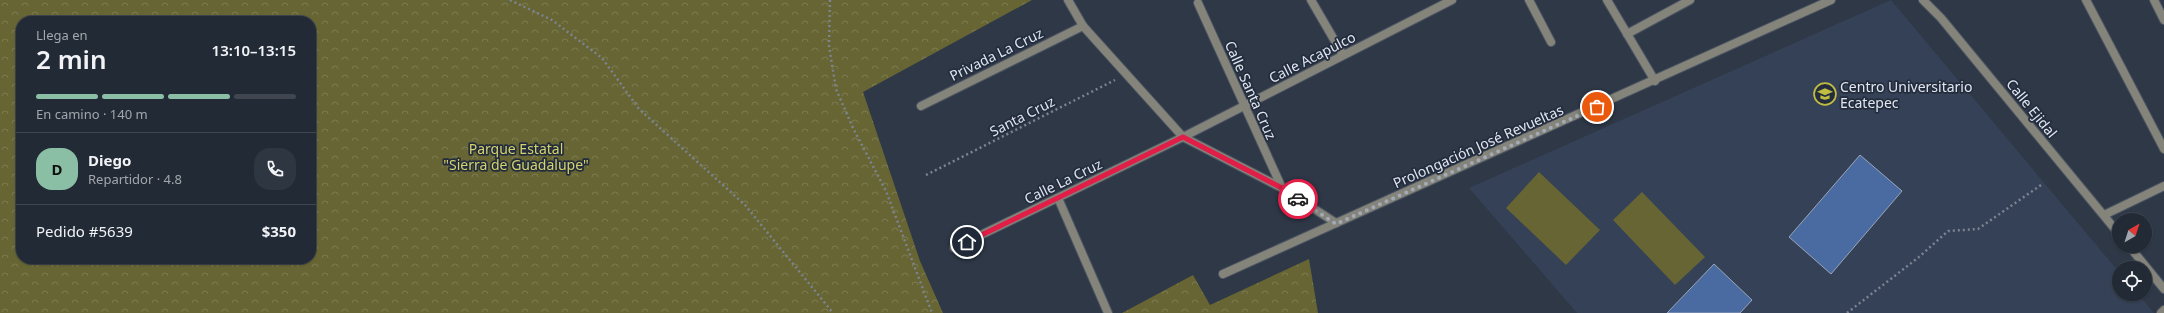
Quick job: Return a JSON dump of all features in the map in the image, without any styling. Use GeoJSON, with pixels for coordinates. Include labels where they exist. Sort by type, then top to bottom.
{"type":"FeatureCollection","features":[{"type":"Feature","properties":{"kind":"street"},"geometry":{"type":"LineString","coordinates":[[1311,0],[1343,55]]}},
{"type":"Feature","properties":{"kind":"street","name":"Calle Acapulco"},"geometry":{"type":"LineString","coordinates":[[1183,137],[1452,0]]}},
{"type":"Feature","properties":{"kind":"street"},"geometry":{"type":"LineString","coordinates":[[1529,0],[1551,42]]}},
{"type":"Feature","properties":{"kind":"street"},"geometry":{"type":"LineString","coordinates":[[1606,0],[1655,81]]}},
{"type":"Feature","properties":{"kind":"street"},"geometry":{"type":"LineString","coordinates":[[1627,34],[1690,0]]}},
{"type":"Feature","properties":{"kind":"street","name":"Prolongación José Revueltas"},"geometry":{"type":"LineString","coordinates":[[1223,274],[1655,81],[1831,0]]}},
{"type":"Feature","properties":{"kind":"street","name":"Calle Ejidal"},"geometry":{"type":"LineString","coordinates":[[1923,0],[1941,18],[2112,226]]}},
{"type":"Feature","properties":{"kind":"street"},"geometry":{"type":"LineString","coordinates":[[2086,0],[2164,149]]}},
{"type":"Feature","properties":{"kind":"street"},"geometry":{"type":"LineString","coordinates":[[2154,0],[2164,20]]}},
{"type":"Feature","properties":{"kind":"street"},"geometry":{"type":"LineString","coordinates":[[1070,1],[1083,26],[1183,137],[1282,188],[1336,224]]}},
{"type":"Feature","properties":{"kind":"street","name":"Calle Santa Cruz"},"geometry":{"type":"LineString","coordinates":[[1198,3],[1282,188]]}},
{"type":"Feature","properties":{"kind":"street","name":"Privada La Cruz"},"geometry":{"type":"LineString","coordinates":[[921,106],[1083,26]]}},
{"type":"Feature","properties":{"kind":"street","name":"Calle La Cruz"},"geometry":{"type":"LineString","coordinates":[[954,248],[1183,137]]}},
{"type":"Feature","properties":{"kind":"street"},"geometry":{"type":"LineString","coordinates":[[2104,216],[2164,186]]}},
{"type":"Feature","properties":{"kind":"street"},"geometry":{"type":"LineString","coordinates":[[1058,198],[1108,313]]}},
{"type":"Feature","properties":{"kind":"street"},"geometry":{"type":"LineString","coordinates":[[2135,253],[2164,289]]}},
{"type":"Feature","properties":{"kind":"street"},"geometry":{"type":"LineString","coordinates":[[2161,313],[2164,310]]}},
{"type":"Feature","properties":{"kind":"path"},"geometry":{"type":"LineString","coordinates":[[510,0],[552,20],[602,58],[639,109],[745,205],[833,313]]}},
{"type":"Feature","properties":{"kind":"path"},"geometry":{"type":"LineString","coordinates":[[830,0],[829,46],[836,89],[853,128],[886,191],[932,313]]}},
{"type":"Feature","properties":{"kind":"path","name":"Santa Cruz"},"geometry":{"type":"LineString","coordinates":[[926,175],[1126,74]]}},
{"type":"Feature","properties":{"kind":"path"},"geometry":{"type":"LineString","coordinates":[[1847,313],[1948,231],[1978,229],[2040,185]]}},
{"type":"Feature","properties":{"kind":"shaded area","name":"Centro Universitario Ecatepec"},"geometry":{"type":"Polygon","coordinates":[[[1891,0],[2112,264],[2112,301],[2144,301],[2154,313],[1577,313],[1469,188],[1891,0]]]}},
{"type":"Feature","properties":{"kind":"green space","name":"Parque Estatal \"Sierra de Guadalupe\""},"geometry":{"type":"Polygon","coordinates":[[[0,0],[1032,0],[863,92],[920,261],[943,313],[0,313],[0,0]]]}},
{"type":"Feature","properties":{"kind":"green space"},"geometry":{"type":"Polygon","coordinates":[[[1539,172],[1600,230],[1566,265],[1506,208],[1539,172]]]}},
{"type":"Feature","properties":{"kind":"green space"},"geometry":{"type":"Polygon","coordinates":[[[1642,192],[1705,257],[1675,285],[1613,220],[1642,192]]]}},
{"type":"Feature","properties":{"kind":"green space"},"geometry":{"type":"Polygon","coordinates":[[[1309,259],[1318,313],[1122,313],[1193,275],[1210,305],[1309,259]]]}},
{"type":"Feature","properties":{"kind":"building"},"geometry":{"type":"Polygon","coordinates":[[[1860,155],[1902,191],[1831,274],[1789,237],[1860,155]]]}},
{"type":"Feature","properties":{"kind":"building"},"geometry":{"type":"Polygon","coordinates":[[[1714,264],[1752,300],[1740,313],[1667,313],[1714,264]]]}},
{"type":"Feature","properties":{"kind":"way so far"},"geometry":{"type":"LineString","coordinates":[[1298,199],[1336,224],[1597,107]]}},
{"type":"Feature","properties":{"kind":"place","name":"Centro Universitario Ecatepec"},"geometry":{"type":"Point","coordinates":[1825,94]}},
{"type":"Feature","properties":{"kind":"route"},"geometry":{"type":"LineString","coordinates":[[967,242],[1183,137],[1282,188],[1298,199]]}}]}
